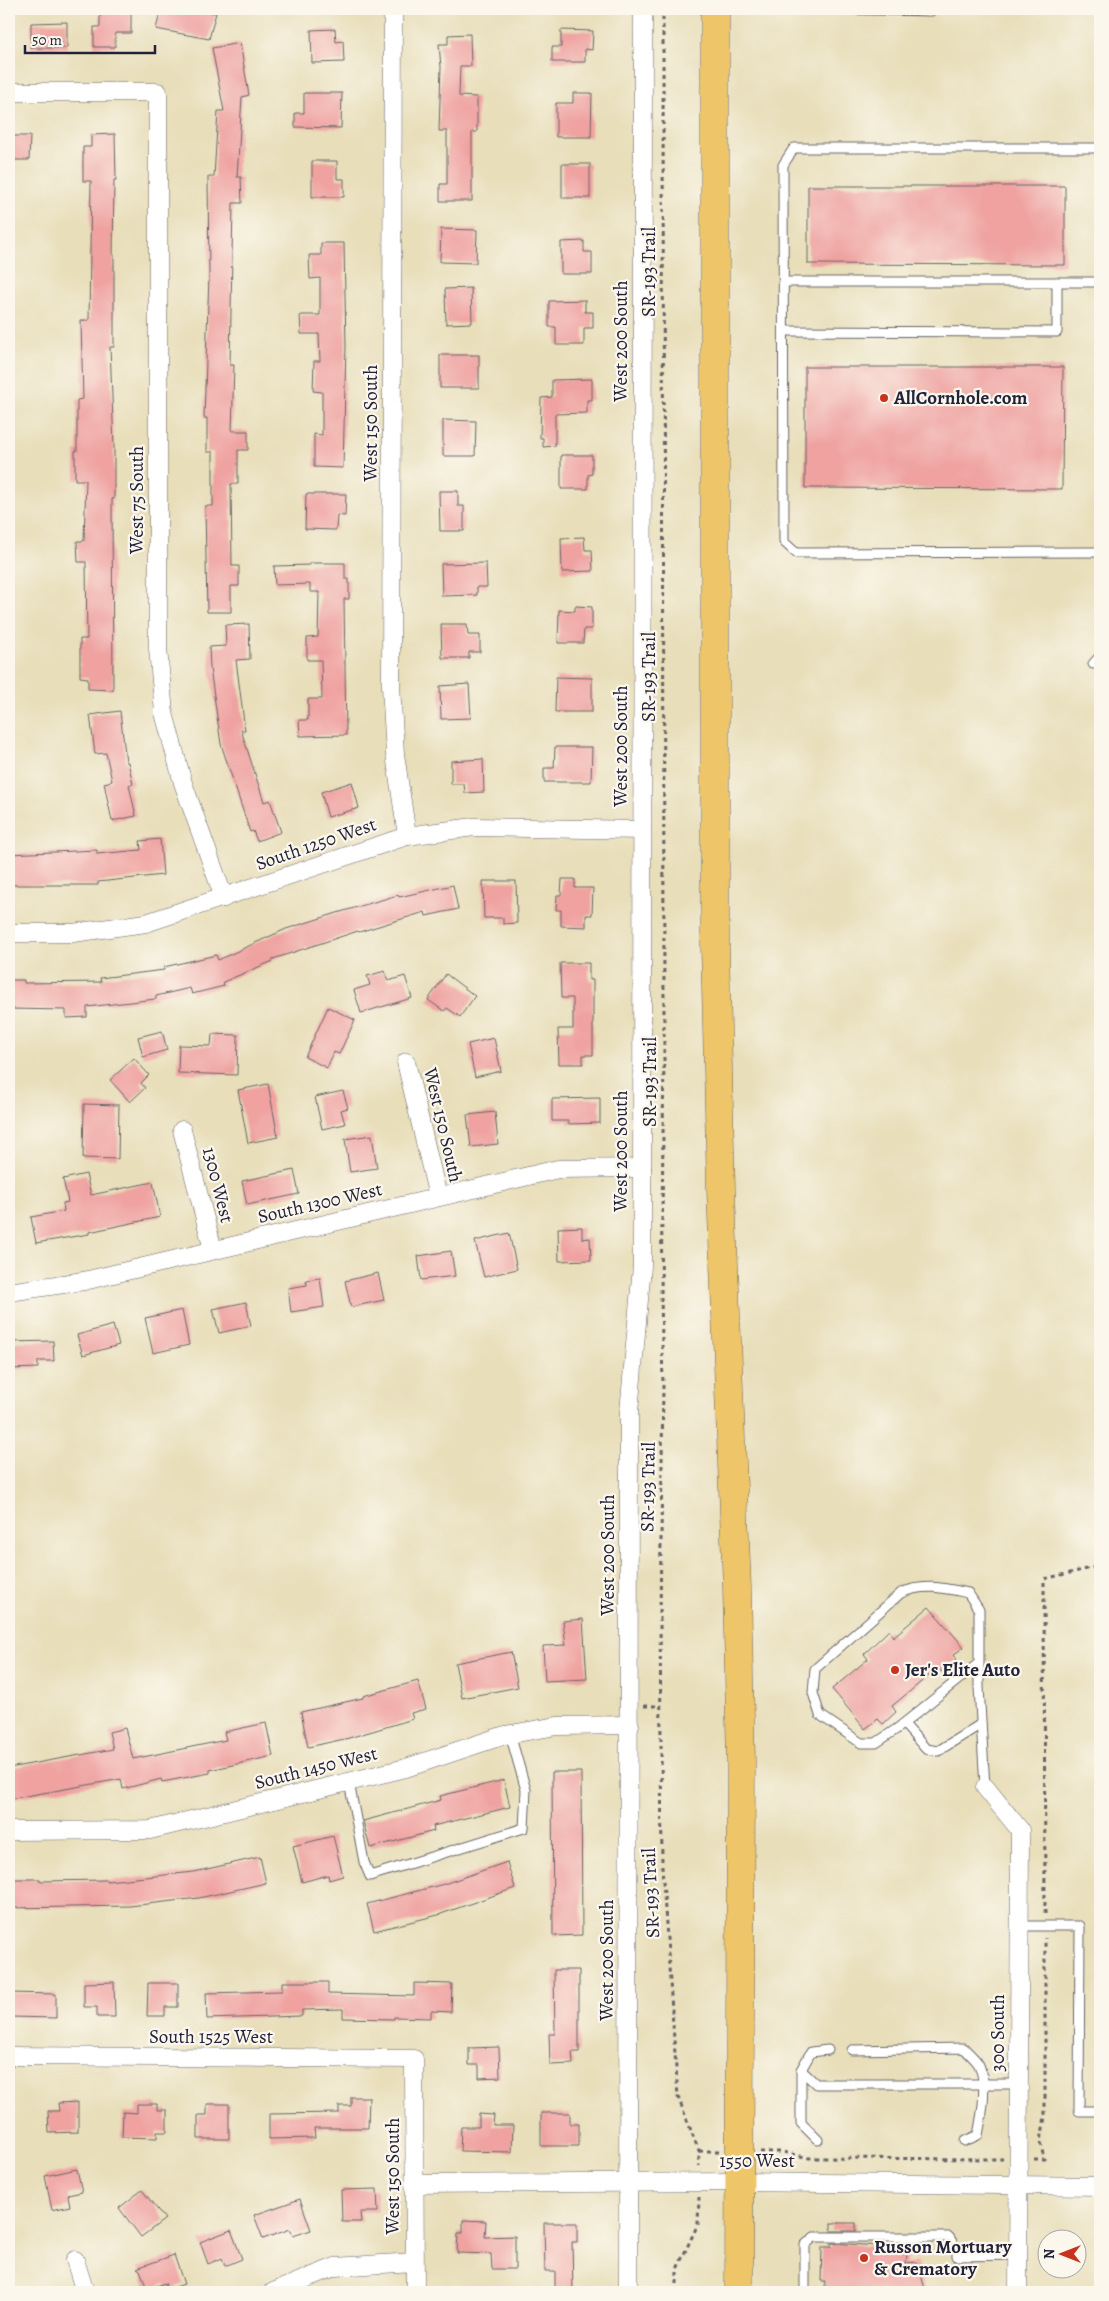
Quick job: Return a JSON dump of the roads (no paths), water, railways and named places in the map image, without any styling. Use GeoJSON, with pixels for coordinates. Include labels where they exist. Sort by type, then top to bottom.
{"type":"FeatureCollection","features":[{"type":"Feature","properties":{"kind":"main road"},"geometry":{"type":"LineString","coordinates":[[715,9],[715,946],[721,1190],[741,1762],[739,2292]]}},
{"type":"Feature","properties":{"kind":"street","name":"West 150 South"},"geometry":{"type":"LineString","coordinates":[[393,9],[391,686],[395,754],[407,836]]}},
{"type":"Feature","properties":{"kind":"street","name":"West 200 South"},"geometry":{"type":"LineString","coordinates":[[628,2292],[629,1412],[642,1266],[643,9]]}},
{"type":"Feature","properties":{"kind":"street","name":"West 75 South"},"geometry":{"type":"LineString","coordinates":[[9,92],[158,92],[158,649],[164,713],[183,782],[224,898]]}},
{"type":"Feature","properties":{"kind":"street","name":"South 1250 West"},"geometry":{"type":"LineString","coordinates":[[9,932],[73,933],[146,923],[224,898],[353,852],[407,836],[474,827],[642,830]]}},
{"type":"Feature","properties":{"kind":"street","name":"West 150 South"},"geometry":{"type":"LineString","coordinates":[[406,1062],[438,1197]]}},
{"type":"Feature","properties":{"kind":"street","name":"1300 West"},"geometry":{"type":"LineString","coordinates":[[182,1130],[213,1250]]}},
{"type":"Feature","properties":{"kind":"street","name":"South 1300 West"},"geometry":{"type":"LineString","coordinates":[[9,1292],[84,1280],[558,1169],[642,1168]]}},
{"type":"Feature","properties":{"kind":"street","name":"South 1450 West"},"geometry":{"type":"LineString","coordinates":[[9,1831],[150,1830],[406,1768],[510,1734],[557,1726],[630,1725]]}},
{"type":"Feature","properties":{"kind":"street","name":"300 South"},"geometry":{"type":"LineString","coordinates":[[985,1787],[1020,1830],[1018,2292]]}},
{"type":"Feature","properties":{"kind":"street","name":"South 1525 West"},"geometry":{"type":"LineString","coordinates":[[9,2056],[414,2060]]}},
{"type":"Feature","properties":{"kind":"street","name":"West 150 South"},"geometry":{"type":"LineString","coordinates":[[414,2060],[414,2292]]}},
{"type":"Feature","properties":{"kind":"street","name":"1550 West"},"geometry":{"type":"LineString","coordinates":[[414,2184],[740,2182],[1100,2186]]}},
{"type":"Feature","properties":{"kind":"street"},"geometry":{"type":"LineString","coordinates":[[75,2260],[85,2292]]}},
{"type":"Feature","properties":{"kind":"street"},"geometry":{"type":"LineString","coordinates":[[273,2292],[335,2267],[414,2262]]}},
{"type":"Feature","properties":{"kind":"lane"},"geometry":{"type":"LineString","coordinates":[[823,9],[931,11],[931,9]]}},
{"type":"Feature","properties":{"kind":"lane"},"geometry":{"type":"LineString","coordinates":[[1100,148],[794,148],[784,165],[784,542],[796,553],[1100,552]]}},
{"type":"Feature","properties":{"kind":"lane"},"geometry":{"type":"LineString","coordinates":[[784,282],[1100,282]]}},
{"type":"Feature","properties":{"kind":"lane"},"geometry":{"type":"LineString","coordinates":[[784,331],[1057,332],[1057,282]]}},
{"type":"Feature","properties":{"kind":"lane"},"geometry":{"type":"LineString","coordinates":[[1093,664],[1100,656]]}},
{"type":"Feature","properties":{"kind":"lane"},"geometry":{"type":"LineString","coordinates":[[979,1664],[904,1724],[876,1743],[861,1743],[820,1715],[813,1693],[815,1669],[901,1593],[914,1588],[936,1586],[968,1593],[979,1610],[981,1724],[985,1787]]}},
{"type":"Feature","properties":{"kind":"lane"},"geometry":{"type":"LineString","coordinates":[[904,1724],[926,1749],[938,1751],[981,1724]]}},
{"type":"Feature","properties":{"kind":"lane"},"geometry":{"type":"LineString","coordinates":[[349,1782],[364,1862],[370,1876],[524,1828],[526,1790],[510,1734]]}},
{"type":"Feature","properties":{"kind":"lane"},"geometry":{"type":"LineString","coordinates":[[1020,1926],[1080,1926],[1079,2111],[1100,2111]]}},
{"type":"Feature","properties":{"kind":"lane"},"geometry":{"type":"LineString","coordinates":[[852,2050],[964,2048],[979,2065],[982,2083],[982,2114],[978,2136],[965,2141]]}},
{"type":"Feature","properties":{"kind":"lane"},"geometry":{"type":"LineString","coordinates":[[818,2140],[801,2123],[801,2070],[811,2052],[828,2050]]}},
{"type":"Feature","properties":{"kind":"lane"},"geometry":{"type":"LineString","coordinates":[[801,2070],[816,2084],[1019,2084]]}},
{"type":"Feature","properties":{"kind":"lane"},"geometry":{"type":"LineString","coordinates":[[806,2292],[806,2245],[814,2237],[949,2237],[957,2250],[957,2256],[1018,2255]]}},
{"type":"Feature","properties":{"kind":"place","name":"AllCornhole.com"},"geometry":{"type":"Point","coordinates":[884,398]}},
{"type":"Feature","properties":{"kind":"place","name":"Jer's Elite Auto"},"geometry":{"type":"Point","coordinates":[895,1670]}},
{"type":"Feature","properties":{"kind":"place","name":"Russon Mortuary & Crematory"},"geometry":{"type":"Point","coordinates":[864,2258]}}]}
